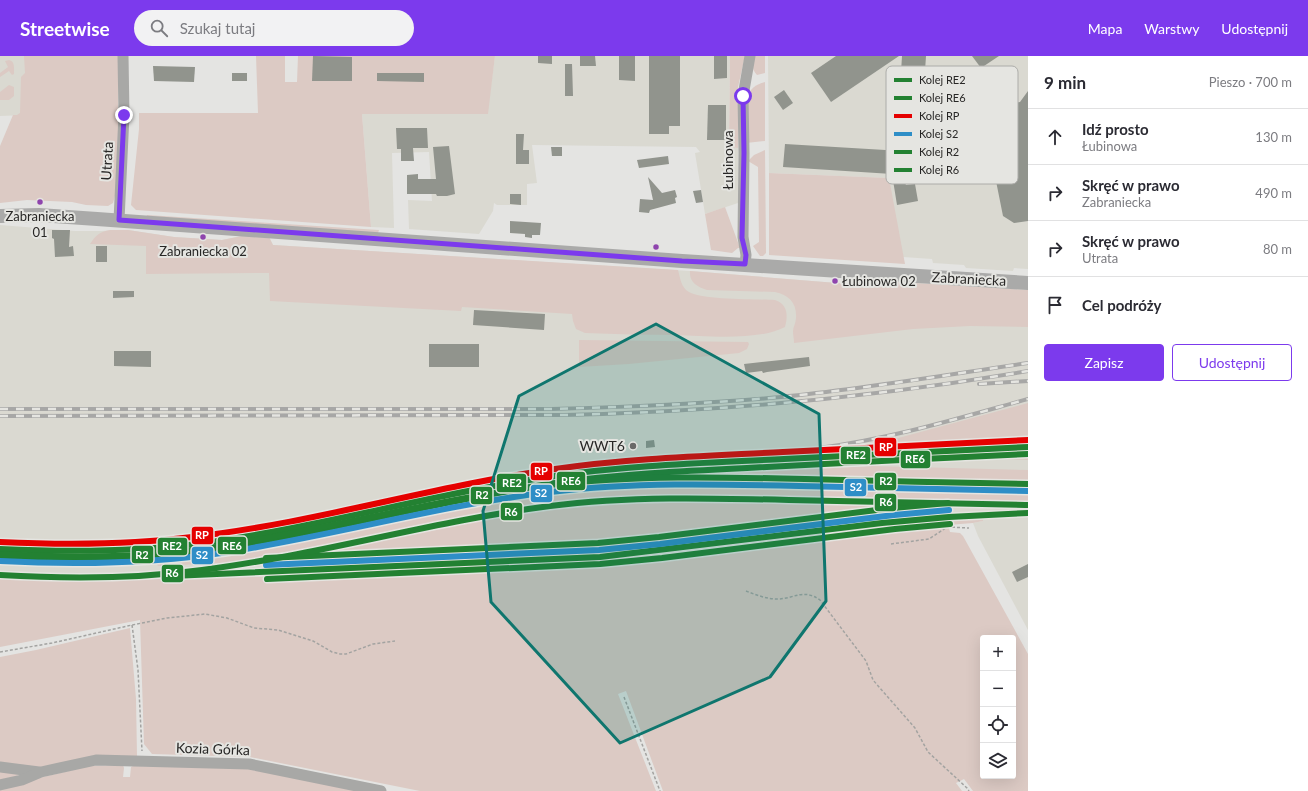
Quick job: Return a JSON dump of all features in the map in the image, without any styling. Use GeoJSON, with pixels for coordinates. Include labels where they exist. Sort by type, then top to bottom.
{"type":"FeatureCollection","features":[{"type":"Feature","properties":{"kind":"main road","name":"Zabraniecka"},"geometry":{"type":"LineString","coordinates":[[0,216],[39,215],[119,220],[682,261],[1028,283]]}},
{"type":"Feature","properties":{"kind":"street","name":"Utrata"},"geometry":{"type":"LineString","coordinates":[[119,220],[124,115],[123,56]]}},
{"type":"Feature","properties":{"kind":"street","name":"Łubinowa"},"geometry":{"type":"LineString","coordinates":[[745,264],[746,255],[742,238],[744,153],[743,96],[750,56]]}},
{"type":"Feature","properties":{"kind":"street","name":"Kozia Górka"},"geometry":{"type":"LineString","coordinates":[[0,785],[22,780],[41,772],[96,760],[249,764],[381,791]]}},
{"type":"Feature","properties":{"kind":"street","name":"Kozia Górka"},"geometry":{"type":"LineString","coordinates":[[0,767],[41,772]]}},
{"type":"Feature","properties":{"kind":"path"},"geometry":{"type":"LineString","coordinates":[[891,544],[929,539],[947,528],[969,528]]}},
{"type":"Feature","properties":{"kind":"path"},"geometry":{"type":"LineString","coordinates":[[746,592],[766,598],[778,599],[801,594],[815,596],[820,600],[866,661],[873,680],[915,728],[928,752],[967,788],[968,791]]}},
{"type":"Feature","properties":{"kind":"path"},"geometry":{"type":"LineString","coordinates":[[0,652],[52,643],[167,618],[205,614],[227,618],[254,628],[278,630],[313,641],[332,652],[340,654],[346,654],[373,644],[395,641]]}},
{"type":"Feature","properties":{"kind":"path"},"geometry":{"type":"LineString","coordinates":[[132,625],[138,670],[142,761]]}},
{"type":"Feature","properties":{"kind":"path"},"geometry":{"type":"LineString","coordinates":[[624,697],[660,791]]}},
{"type":"Feature","properties":{"kind":"highlighted area"},"geometry":{"type":"Polygon","coordinates":[[[656,324],[819,414],[826,601],[770,677],[620,743],[491,602],[483,511],[519,396],[656,324]]]}},
{"type":"Feature","properties":{"kind":"shaded area"},"geometry":{"type":"Polygon","coordinates":[[[0,56],[49,56],[27,115],[0,116],[0,56]]]}},
{"type":"Feature","properties":{"kind":"shaded area"},"geometry":{"type":"Polygon","coordinates":[[[24,56],[118,56],[116,192],[113,203],[108,206],[86,205],[72,202],[27,200],[0,203],[0,146],[13,115],[20,113],[21,77],[25,73],[24,56]]]}},
{"type":"Feature","properties":{"kind":"shaded area"},"geometry":{"type":"Polygon","coordinates":[[[256,56],[285,56],[285,82],[297,82],[298,56],[495,56],[488,114],[362,114],[371,227],[136,210],[131,205],[139,129],[139,113],[258,113],[256,56]]]}},
{"type":"Feature","properties":{"kind":"shaded area"},"geometry":{"type":"Polygon","coordinates":[[[495,56],[730,56],[729,147],[738,148],[738,203],[705,214],[695,153],[700,152],[696,147],[532,145],[537,183],[527,184],[527,205],[497,205],[494,203],[493,211],[479,234],[409,229],[408,200],[432,201],[429,152],[392,153],[394,228],[371,227],[362,114],[487,114],[495,56]]]}},
{"type":"Feature","properties":{"kind":"shaded area"},"geometry":{"type":"Polygon","coordinates":[[[730,56],[745,56],[738,87],[738,148],[729,147],[730,56]]]}},
{"type":"Feature","properties":{"kind":"shaded area"},"geometry":{"type":"Polygon","coordinates":[[[754,56],[765,56],[765,73],[757,75],[755,73],[753,66],[754,56]]]}},
{"type":"Feature","properties":{"kind":"shaded area"},"geometry":{"type":"Polygon","coordinates":[[[768,56],[1028,56],[1028,269],[1014,268],[1013,271],[966,268],[964,265],[933,263],[932,259],[903,257],[889,184],[1018,184],[1018,66],[886,66],[886,178],[769,173],[768,56]]]}},
{"type":"Feature","properties":{"kind":"shaded area"},"geometry":{"type":"Polygon","coordinates":[[[9,60],[13,63],[14,74],[12,75],[9,71],[0,77],[0,73],[8,67],[5,61],[9,60]]]}},
{"type":"Feature","properties":{"kind":"shaded area"},"geometry":{"type":"Polygon","coordinates":[[[765,82],[765,141],[746,143],[747,97],[754,87],[765,82]]]}},
{"type":"Feature","properties":{"kind":"shaded area"},"geometry":{"type":"Polygon","coordinates":[[[9,85],[14,87],[14,96],[9,100],[0,100],[0,92],[9,85]]]}},
{"type":"Feature","properties":{"kind":"shaded area"},"geometry":{"type":"Polygon","coordinates":[[[765,150],[766,253],[763,256],[760,256],[753,246],[759,242],[758,167],[748,161],[754,155],[765,150]]]}},
{"type":"Feature","properties":{"kind":"shaded area"},"geometry":{"type":"Polygon","coordinates":[[[769,173],[886,178],[886,184],[890,184],[905,264],[769,255],[769,173]]]}},
{"type":"Feature","properties":{"kind":"shaded area"},"geometry":{"type":"Polygon","coordinates":[[[725,207],[740,248],[732,253],[711,250],[705,214],[725,207]]]}},
{"type":"Feature","properties":{"kind":"shaded area"},"geometry":{"type":"Polygon","coordinates":[[[147,215],[379,230],[378,233],[146,217],[147,215]]]}},
{"type":"Feature","properties":{"kind":"shaded area"},"geometry":{"type":"Polygon","coordinates":[[[0,225],[75,231],[128,230],[174,237],[222,240],[242,236],[269,237],[273,245],[690,271],[849,284],[853,280],[866,280],[1028,290],[1028,630],[978,536],[973,523],[983,521],[982,516],[666,557],[362,570],[258,577],[44,579],[0,575],[0,225]]]}},
{"type":"Feature","properties":{"kind":"shaded area"},"geometry":{"type":"Polygon","coordinates":[[[110,230],[128,230],[174,237],[222,240],[242,236],[269,237],[273,245],[678,270],[684,288],[689,292],[696,295],[717,298],[775,300],[785,307],[787,319],[785,327],[774,331],[747,336],[717,337],[642,335],[585,333],[576,329],[572,314],[462,307],[461,311],[270,301],[269,273],[146,274],[146,246],[90,244],[98,234],[110,230]]]}},
{"type":"Feature","properties":{"kind":"shaded area"},"geometry":{"type":"Polygon","coordinates":[[[690,271],[849,284],[853,280],[866,280],[1028,290],[1028,327],[970,326],[913,329],[794,343],[793,331],[796,320],[795,308],[791,300],[784,295],[775,292],[707,290],[694,284],[690,271]]]}},
{"type":"Feature","properties":{"kind":"shaded area"},"geometry":{"type":"Polygon","coordinates":[[[579,340],[748,342],[749,344],[747,349],[739,353],[629,364],[579,367],[579,340]]]}},
{"type":"Feature","properties":{"kind":"shaded area"},"geometry":{"type":"Polygon","coordinates":[[[1028,403],[1028,444],[812,453],[887,441],[1028,403]]]}},
{"type":"Feature","properties":{"kind":"shaded area"},"geometry":{"type":"Polygon","coordinates":[[[1028,456],[1028,460],[994,459],[994,458],[1028,456]]]}},
{"type":"Feature","properties":{"kind":"shaded area"},"geometry":{"type":"Polygon","coordinates":[[[873,466],[1028,470],[1028,488],[699,482],[620,483],[552,489],[551,487],[598,480],[670,474],[873,466]]]}},
{"type":"Feature","properties":{"kind":"shaded area"},"geometry":{"type":"Polygon","coordinates":[[[654,488],[1028,495],[1028,503],[956,505],[673,539],[576,548],[158,566],[157,564],[246,552],[527,498],[617,489],[654,488]]]}},
{"type":"Feature","properties":{"kind":"shaded area"},"geometry":{"type":"Polygon","coordinates":[[[983,516],[983,521],[948,525],[950,532],[960,533],[963,536],[1028,654],[1028,791],[973,791],[964,779],[956,783],[962,791],[663,791],[626,691],[618,694],[656,791],[420,791],[250,757],[152,754],[144,744],[140,620],[0,647],[0,575],[44,579],[258,577],[362,570],[666,557],[811,537],[983,516]]]}},
{"type":"Feature","properties":{"kind":"shaded area"},"geometry":{"type":"Polygon","coordinates":[[[130,628],[136,699],[137,756],[39,769],[0,764],[0,657],[130,628]]]}},
{"type":"Feature","properties":{"kind":"shaded area"},"geometry":{"type":"Polygon","coordinates":[[[123,765],[123,777],[130,777],[131,767],[133,766],[244,768],[359,791],[0,791],[0,787],[90,766],[123,765]]]}},
{"type":"Feature","properties":{"kind":"shaded area"},"geometry":{"type":"Polygon","coordinates":[[[0,771],[25,773],[0,782],[0,771]]]}},
{"type":"Feature","properties":{"kind":"building"},"geometry":{"type":"Polygon","coordinates":[[[313,56],[352,57],[352,81],[312,81],[313,56]]]}},
{"type":"Feature","properties":{"kind":"building"},"geometry":{"type":"Polygon","coordinates":[[[538,56],[552,56],[552,64],[538,63],[538,56]]]}},
{"type":"Feature","properties":{"kind":"building"},"geometry":{"type":"Polygon","coordinates":[[[580,56],[595,56],[596,66],[580,66],[580,56]]]}},
{"type":"Feature","properties":{"kind":"building"},"geometry":{"type":"Polygon","coordinates":[[[619,56],[635,56],[635,81],[619,80],[619,56]]]}},
{"type":"Feature","properties":{"kind":"building"},"geometry":{"type":"Polygon","coordinates":[[[649,56],[680,56],[680,126],[669,126],[669,134],[649,134],[649,56]]]}},
{"type":"Feature","properties":{"kind":"building"},"geometry":{"type":"Polygon","coordinates":[[[714,56],[727,56],[727,78],[714,79],[714,56]]]}},
{"type":"Feature","properties":{"kind":"building"},"geometry":{"type":"Polygon","coordinates":[[[836,56],[899,56],[831,102],[811,73],[836,56]]]}},
{"type":"Feature","properties":{"kind":"building"},"geometry":{"type":"Polygon","coordinates":[[[902,56],[926,56],[925,66],[901,66],[902,56]]]}},
{"type":"Feature","properties":{"kind":"building"},"geometry":{"type":"Polygon","coordinates":[[[972,56],[999,56],[984,66],[980,66],[972,56]]]}},
{"type":"Feature","properties":{"kind":"building"},"geometry":{"type":"Polygon","coordinates":[[[565,64],[572,64],[573,96],[565,96],[565,64]]]}},
{"type":"Feature","properties":{"kind":"building"},"geometry":{"type":"Polygon","coordinates":[[[153,66],[195,67],[194,82],[154,81],[153,66]]]}},
{"type":"Feature","properties":{"kind":"building"},"geometry":{"type":"Polygon","coordinates":[[[232,73],[247,73],[247,81],[232,81],[232,73]]]}},
{"type":"Feature","properties":{"kind":"building"},"geometry":{"type":"Polygon","coordinates":[[[377,73],[424,73],[424,82],[377,81],[377,73]]]}},
{"type":"Feature","properties":{"kind":"building"},"geometry":{"type":"Polygon","coordinates":[[[784,90],[793,103],[783,110],[774,97],[784,90]]]}},
{"type":"Feature","properties":{"kind":"building"},"geometry":{"type":"Polygon","coordinates":[[[1028,91],[1028,221],[1014,223],[1003,216],[997,184],[1018,184],[1018,102],[1020,102],[1028,91]]]}},
{"type":"Feature","properties":{"kind":"building"},"geometry":{"type":"Polygon","coordinates":[[[708,105],[726,105],[726,140],[707,140],[708,105]]]}},
{"type":"Feature","properties":{"kind":"building"},"geometry":{"type":"Polygon","coordinates":[[[396,128],[427,128],[428,148],[413,148],[414,161],[401,161],[401,149],[397,149],[396,128]]]}},
{"type":"Feature","properties":{"kind":"building"},"geometry":{"type":"Polygon","coordinates":[[[516,134],[524,134],[523,150],[529,150],[529,164],[516,164],[516,134]]]}},
{"type":"Feature","properties":{"kind":"building"},"geometry":{"type":"Polygon","coordinates":[[[785,144],[886,150],[886,174],[783,167],[785,144]]]}},
{"type":"Feature","properties":{"kind":"building"},"geometry":{"type":"Polygon","coordinates":[[[449,146],[455,194],[437,196],[436,194],[407,194],[407,175],[418,174],[418,179],[436,179],[433,147],[449,146]]]}},
{"type":"Feature","properties":{"kind":"building"},"geometry":{"type":"Polygon","coordinates":[[[551,147],[562,147],[562,156],[552,156],[551,147]]]}},
{"type":"Feature","properties":{"kind":"building"},"geometry":{"type":"Polygon","coordinates":[[[668,156],[669,164],[639,168],[637,160],[668,156]]]}},
{"type":"Feature","properties":{"kind":"building"},"geometry":{"type":"Polygon","coordinates":[[[648,177],[662,193],[675,190],[677,197],[675,198],[676,203],[650,210],[649,213],[639,212],[640,199],[653,200],[648,177]]]}},
{"type":"Feature","properties":{"kind":"building"},"geometry":{"type":"Polygon","coordinates":[[[894,184],[915,184],[918,201],[897,205],[894,184]]]}},
{"type":"Feature","properties":{"kind":"building"},"geometry":{"type":"Polygon","coordinates":[[[701,190],[703,202],[696,203],[693,191],[701,190]]]}},
{"type":"Feature","properties":{"kind":"building"},"geometry":{"type":"Polygon","coordinates":[[[510,194],[521,194],[521,205],[510,204],[510,194]]]}},
{"type":"Feature","properties":{"kind":"building"},"geometry":{"type":"Polygon","coordinates":[[[510,221],[541,223],[540,235],[532,235],[532,238],[525,237],[525,234],[510,233],[510,221]]]}},
{"type":"Feature","properties":{"kind":"building"},"geometry":{"type":"Polygon","coordinates":[[[52,230],[70,230],[69,247],[73,246],[74,256],[55,257],[52,230]]]}},
{"type":"Feature","properties":{"kind":"building"},"geometry":{"type":"Polygon","coordinates":[[[96,246],[107,246],[107,262],[96,262],[96,246]]]}},
{"type":"Feature","properties":{"kind":"building"},"geometry":{"type":"Polygon","coordinates":[[[113,291],[134,291],[134,297],[113,298],[113,291]]]}},
{"type":"Feature","properties":{"kind":"building"},"geometry":{"type":"Polygon","coordinates":[[[474,310],[545,314],[544,330],[473,325],[474,310]]]}},
{"type":"Feature","properties":{"kind":"building"},"geometry":{"type":"Polygon","coordinates":[[[429,344],[479,344],[479,367],[429,367],[429,344]]]}},
{"type":"Feature","properties":{"kind":"building"},"geometry":{"type":"Polygon","coordinates":[[[114,351],[151,351],[151,367],[114,366],[114,351]]]}},
{"type":"Feature","properties":{"kind":"building"},"geometry":{"type":"Polygon","coordinates":[[[809,357],[810,366],[763,373],[762,371],[746,373],[744,364],[809,357]]]}},
{"type":"Feature","properties":{"kind":"building"},"geometry":{"type":"Polygon","coordinates":[[[654,440],[655,447],[646,448],[646,441],[654,440]]]}},
{"type":"Feature","properties":{"kind":"building"},"geometry":{"type":"Polygon","coordinates":[[[1028,564],[1028,577],[1017,582],[1012,572],[1028,564]]]}},
{"type":"Feature","properties":{"kind":"railway"},"geometry":{"type":"LineString","coordinates":[[0,409],[551,409],[638,406],[724,402],[812,394],[905,382],[1028,363]]}},
{"type":"Feature","properties":{"kind":"railway"},"geometry":{"type":"LineString","coordinates":[[0,416],[564,415],[681,411],[855,396],[1028,371]]}},
{"type":"Feature","properties":{"kind":"railway"},"geometry":{"type":"LineString","coordinates":[[979,384],[1028,381]]}},
{"type":"Feature","properties":{"kind":"railway"},"geometry":{"type":"LineString","coordinates":[[0,542],[112,544],[196,537],[265,526],[467,484],[567,467],[642,460],[789,451],[846,444],[899,434],[1028,399]]}},
{"type":"Feature","properties":{"kind":"rail line","name":"RP"},"geometry":{"type":"LineString","coordinates":[[0,542],[49,544],[145,542],[238,531],[329,514],[509,476],[612,462],[698,456],[1028,440]]}},
{"type":"Feature","properties":{"kind":"rail line","name":"RE2"},"geometry":{"type":"LineString","coordinates":[[0,549],[99,551],[148,549],[197,544],[287,529],[510,483],[612,469],[698,463],[1028,447]]}},
{"type":"Feature","properties":{"kind":"rail line","name":"RE6"},"geometry":{"type":"LineString","coordinates":[[0,556],[99,558],[148,556],[197,551],[287,536],[510,490],[603,477],[699,470],[1028,454]]}},
{"type":"Feature","properties":{"kind":"rail line","name":"R2"},"geometry":{"type":"LineString","coordinates":[[0,554],[127,556],[203,549],[290,534],[419,507],[506,491],[582,482],[646,478],[741,478],[1028,484]]}},
{"type":"Feature","properties":{"kind":"rail line","name":"S2"},"geometry":{"type":"LineString","coordinates":[[0,561],[86,563],[142,561],[200,556],[268,545],[469,504],[581,489],[674,484],[1028,491]]}},
{"type":"Feature","properties":{"kind":"rail line","name":"R6"},"geometry":{"type":"LineString","coordinates":[[0,575],[127,577],[202,570],[289,556],[506,512],[550,506],[609,501],[669,498],[1028,505]]}},
{"type":"Feature","properties":{"kind":"rail line","name":"R2"},"geometry":{"type":"LineString","coordinates":[[266,558],[598,543],[659,537],[893,508],[948,503]]}},
{"type":"Feature","properties":{"kind":"rail line","name":"S2"},"geometry":{"type":"LineString","coordinates":[[266,565],[599,550],[660,544],[894,515],[949,510]]}},
{"type":"Feature","properties":{"kind":"rail line","name":"RE6"},"geometry":{"type":"LineString","coordinates":[[172,576],[600,557],[882,523],[949,517],[1028,513]]}},
{"type":"Feature","properties":{"kind":"rail line","name":"R6"},"geometry":{"type":"LineString","coordinates":[[267,579],[600,564],[662,558],[895,529],[950,524]]}},
{"type":"Feature","properties":{"kind":"place","name":"Zabraniecka 01"},"geometry":{"type":"Point","coordinates":[40,202]}},
{"type":"Feature","properties":{"kind":"place","name":"Zabraniecka 02"},"geometry":{"type":"Point","coordinates":[203,237]}},
{"type":"Feature","properties":{"kind":"place","name":"Łubinowa 02"},"geometry":{"type":"Point","coordinates":[835,281]}},
{"type":"Feature","properties":{"kind":"place","name":"WWT6"},"geometry":{"type":"Point","coordinates":[633,446]}},
{"type":"Feature","properties":{"kind":"route"},"geometry":{"type":"LineString","coordinates":[[124,115],[119,220],[682,261],[745,264],[745,246],[742,238],[744,153],[743,96]]}}]}
